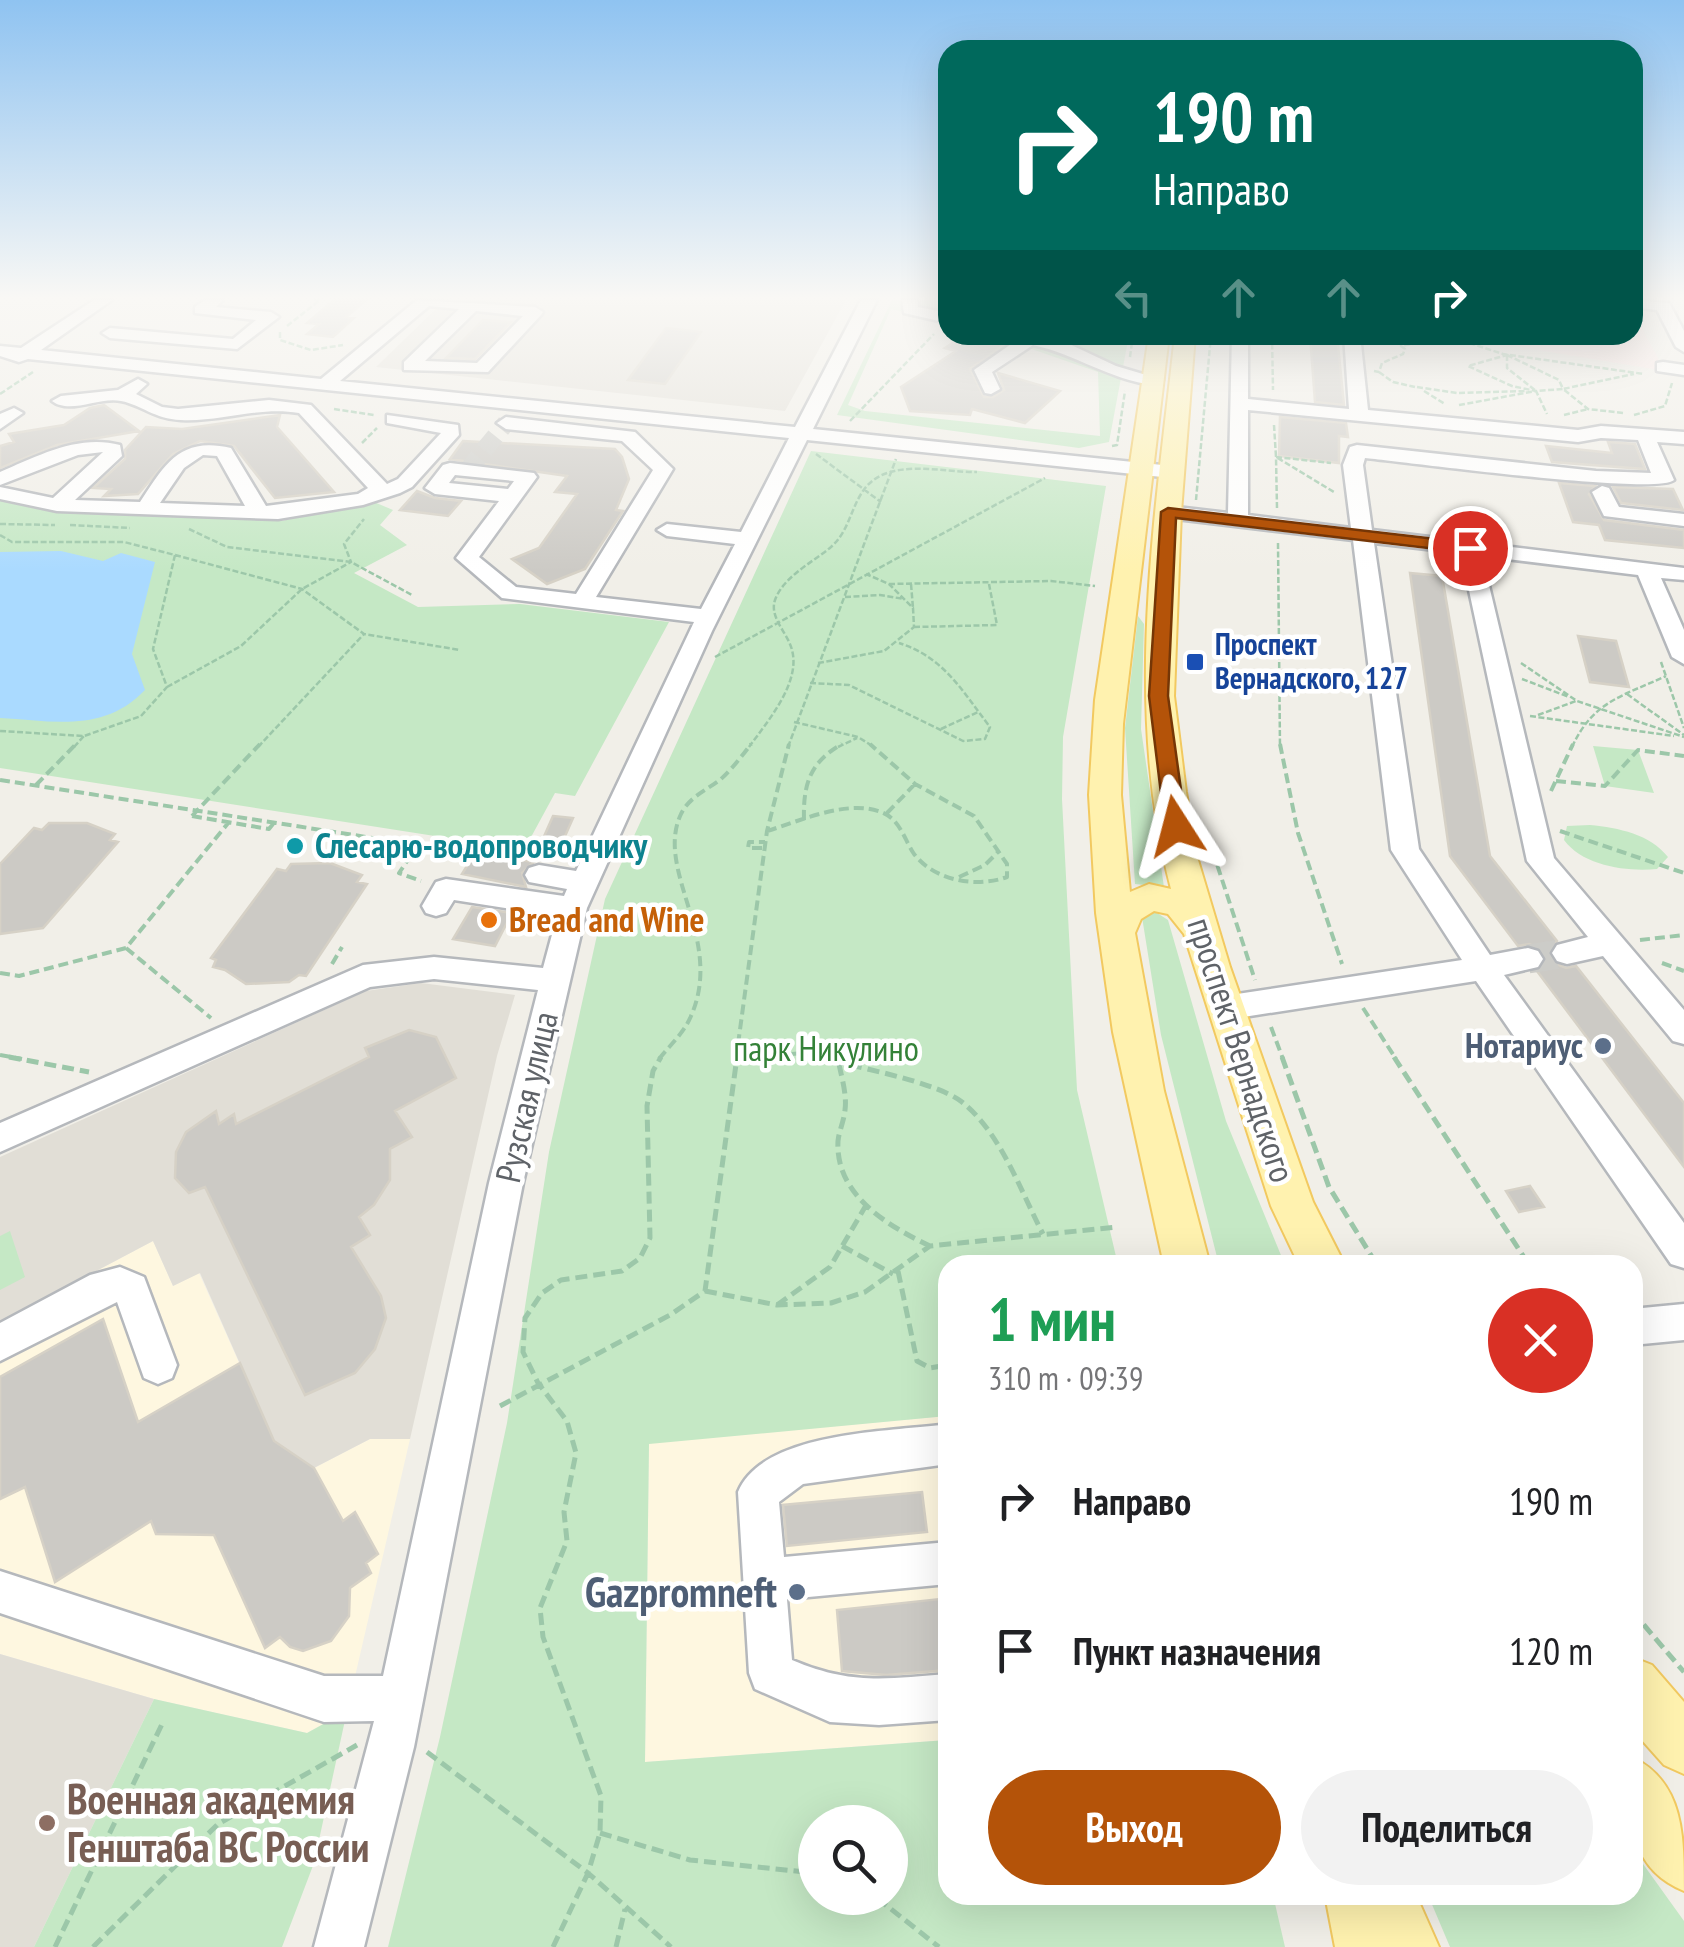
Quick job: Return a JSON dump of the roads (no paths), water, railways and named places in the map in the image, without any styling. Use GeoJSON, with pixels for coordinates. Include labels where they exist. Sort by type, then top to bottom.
{"type":"FeatureCollection","features":[{"type":"Feature","properties":{"kind":"main road","name":"проспект Вернадского"},"geometry":{"type":"LineString","coordinates":[[1154,391],[1158,470],[1182,514],[1158,696],[1181,860],[1200,930],[1243,1006],[1292,1206],[1317,1255]]}},
{"type":"Feature","properties":{"kind":"main road","name":"проспект Вернадского"},"geometry":{"type":"LineString","coordinates":[[1174,391],[1113,681],[1105,793],[1118,930],[1166,1190],[1184,1255]]}},
{"type":"Feature","properties":{"kind":"main road"},"geometry":{"type":"LineString","coordinates":[[1118,930],[1125,912],[1150,897],[1179,903],[1200,930]]}},
{"type":"Feature","properties":{"kind":"main road"},"geometry":{"type":"LineString","coordinates":[[1643,1697],[1684,1745]]}},
{"type":"Feature","properties":{"kind":"main road"},"geometry":{"type":"LineString","coordinates":[[1643,1802],[1684,1861]]}},
{"type":"Feature","properties":{"kind":"main road"},"geometry":{"type":"LineString","coordinates":[[1358,1905],[1366,1947]]}},
{"type":"Feature","properties":{"kind":"main road"},"geometry":{"type":"LineString","coordinates":[[1389,1905],[1408,1947]]}},
{"type":"Feature","properties":{"kind":"street"},"geometry":{"type":"LineString","coordinates":[[123,395],[128,391]]}},
{"type":"Feature","properties":{"kind":"street"},"geometry":{"type":"LineString","coordinates":[[404,391],[805,440],[1158,470]]}},
{"type":"Feature","properties":{"kind":"street","name":"Рузская улица"},"geometry":{"type":"LineString","coordinates":[[339,1947],[398,1710],[506,1183],[578,895],[708,617],[747,539],[805,440],[827,391]]}},
{"type":"Feature","properties":{"kind":"street"},"geometry":{"type":"LineString","coordinates":[[1238,519],[1242,391]]}},
{"type":"Feature","properties":{"kind":"street"},"geometry":{"type":"LineString","coordinates":[[1356,391],[1358,414]]}},
{"type":"Feature","properties":{"kind":"street"},"geometry":{"type":"LineString","coordinates":[[61,401],[123,395],[159,412],[207,414],[258,405],[304,410],[377,483],[370,494]]}},
{"type":"Feature","properties":{"kind":"street"},"geometry":{"type":"LineString","coordinates":[[523,403],[506,423],[628,436],[663,469],[582,602]]}},
{"type":"Feature","properties":{"kind":"street"},"geometry":{"type":"LineString","coordinates":[[1242,404],[1578,436],[1603,459],[1610,512],[1684,520]]}},
{"type":"Feature","properties":{"kind":"street"},"geometry":{"type":"LineString","coordinates":[[0,493],[57,505],[278,513],[405,484],[450,435],[451,429],[438,424],[394,419]]}},
{"type":"Feature","properties":{"kind":"street"},"geometry":{"type":"LineString","coordinates":[[1603,459],[1645,435],[1684,438]]}},
{"type":"Feature","properties":{"kind":"street"},"geometry":{"type":"LineString","coordinates":[[1645,435],[1664,480],[1603,459],[1353,465],[1405,850],[1483,968],[1684,1252]]}},
{"type":"Feature","properties":{"kind":"street"},"geometry":{"type":"LineString","coordinates":[[0,480],[86,447],[106,446],[113,450],[112,456],[57,505]]}},
{"type":"Feature","properties":{"kind":"street"},"geometry":{"type":"LineString","coordinates":[[146,508],[184,456],[209,448],[224,452],[259,512]]}},
{"type":"Feature","properties":{"kind":"street"},"geometry":{"type":"LineString","coordinates":[[513,496],[467,558],[510,592],[708,617]]}},
{"type":"Feature","properties":{"kind":"street"},"geometry":{"type":"LineString","coordinates":[[1182,514],[1684,574]]}},
{"type":"Feature","properties":{"kind":"street"},"geometry":{"type":"LineString","coordinates":[[1414,515],[1418,542]]}},
{"type":"Feature","properties":{"kind":"street"},"geometry":{"type":"LineString","coordinates":[[667,530],[747,539]]}},
{"type":"Feature","properties":{"kind":"street"},"geometry":{"type":"LineString","coordinates":[[1470,548],[1498,670],[1521,715],[1542,861],[1684,1032]]}},
{"type":"Feature","properties":{"kind":"street"},"geometry":{"type":"LineString","coordinates":[[1648,570],[1684,658]]}},
{"type":"Feature","properties":{"kind":"street"},"geometry":{"type":"LineString","coordinates":[[539,875],[578,895]]}},
{"type":"Feature","properties":{"kind":"street"},"geometry":{"type":"LineString","coordinates":[[441,898],[578,895]]}},
{"type":"Feature","properties":{"kind":"street"},"geometry":{"type":"LineString","coordinates":[[1566,953],[1611,943]]}},
{"type":"Feature","properties":{"kind":"street"},"geometry":{"type":"LineString","coordinates":[[1243,1006],[1528,960]]}},
{"type":"Feature","properties":{"kind":"street"},"geometry":{"type":"LineString","coordinates":[[0,1138],[390,968],[555,981]]}},
{"type":"Feature","properties":{"kind":"street"},"geometry":{"type":"LineString","coordinates":[[0,1343],[103,1287],[120,1284],[131,1288],[158,1365]]}},
{"type":"Feature","properties":{"kind":"street"},"geometry":{"type":"LineString","coordinates":[[1643,1326],[1684,1322]]}},
{"type":"Feature","properties":{"kind":"street"},"geometry":{"type":"LineString","coordinates":[[938,1445],[796,1466],[758,1492],[772,1673],[830,1699],[879,1702],[938,1698]]}},
{"type":"Feature","properties":{"kind":"street"},"geometry":{"type":"LineString","coordinates":[[764,1580],[938,1564]]}},
{"type":"Feature","properties":{"kind":"street"},"geometry":{"type":"LineString","coordinates":[[0,1592],[324,1699],[398,1710]]}},
{"type":"Feature","properties":{"kind":"water"},"geometry":{"type":"Polygon","coordinates":[[[61,551],[103,561],[121,553],[155,562],[132,654],[145,690],[129,704],[95,719],[59,722],[0,718],[0,552],[61,551]]]}},
{"type":"Feature","properties":{"kind":"tunnel"},"geometry":{"type":"LineString","coordinates":[[467,471],[506,423]]}},
{"type":"Feature","properties":{"kind":"tunnel"},"geometry":{"type":"LineString","coordinates":[[1528,959],[1567,953]]}},
{"type":"Feature","properties":{"kind":"place","name":"Проспект Вернадского, 127"},"geometry":{"type":"Point","coordinates":[1195,662]}},
{"type":"Feature","properties":{"kind":"place","name":"Слесарю-водопроводчику"},"geometry":{"type":"Point","coordinates":[295,846]}},
{"type":"Feature","properties":{"kind":"place","name":"Bread and Wine"},"geometry":{"type":"Point","coordinates":[489,920]}},
{"type":"Feature","properties":{"kind":"place","name":"Нотариус"},"geometry":{"type":"Point","coordinates":[1603,1046]}},
{"type":"Feature","properties":{"kind":"place","name":"Gazpromneft"},"geometry":{"type":"Point","coordinates":[797,1592]}},
{"type":"Feature","properties":{"kind":"place","name":"Военная академия Генштаба ВС России"},"geometry":{"type":"Point","coordinates":[47,1823]}},
{"type":"Feature","properties":{"kind":"park label","name":"парк Никулино"},"geometry":{"type":"Point","coordinates":[826,1049]}}]}
